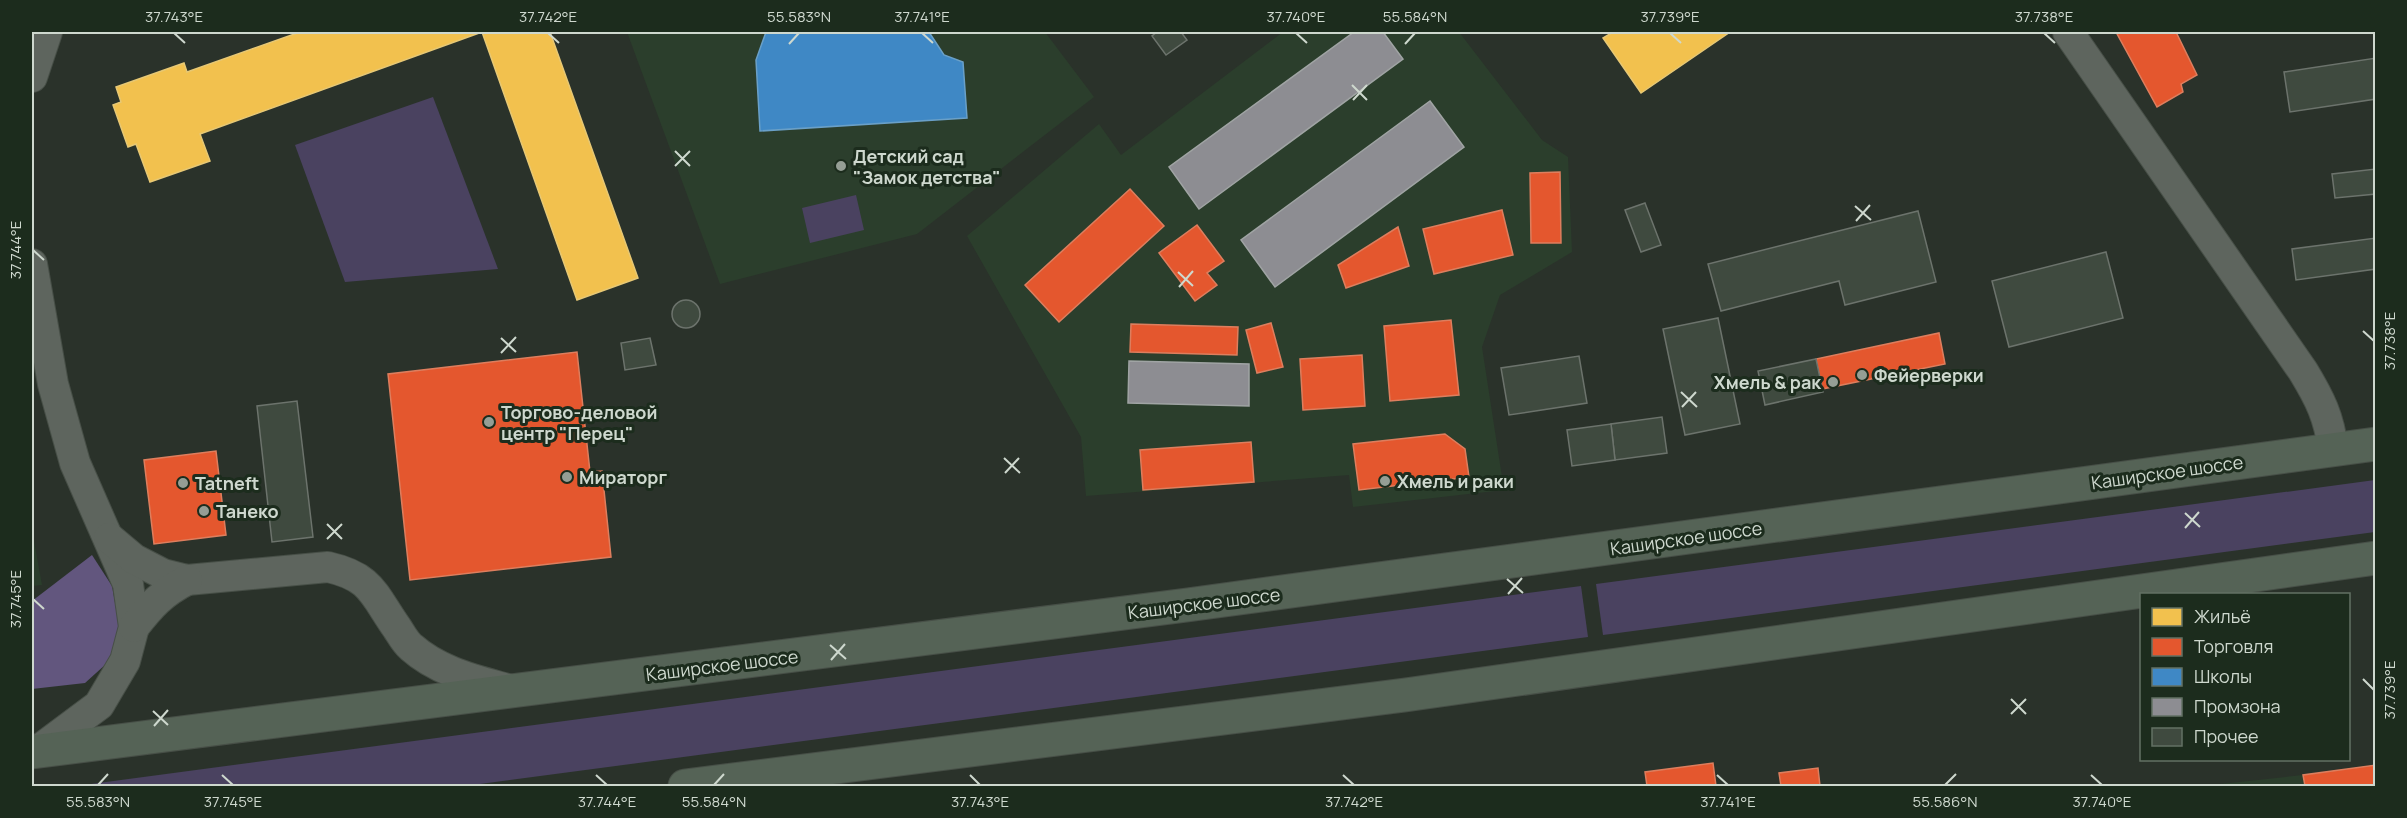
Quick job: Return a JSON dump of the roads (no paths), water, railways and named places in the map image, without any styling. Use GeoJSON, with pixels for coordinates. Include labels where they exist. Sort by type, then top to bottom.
{"type":"FeatureCollection","features":[{"type":"Feature","properties":{"kind":"highway","name":"Каширское шоссе"},"geometry":{"type":"LineString","coordinates":[[34,752],[518,692],[1546,557],[2376,444]]}},
{"type":"Feature","properties":{"kind":"highway"},"geometry":{"type":"LineString","coordinates":[[685,786],[1405,695],[2376,558]]}},
{"type":"Feature","properties":{"kind":"street"},"geometry":{"type":"LineString","coordinates":[[32,41],[36,32]]}},
{"type":"Feature","properties":{"kind":"street"},"geometry":{"type":"LineString","coordinates":[[32,77],[46,32]]}},
{"type":"Feature","properties":{"kind":"street"},"geometry":{"type":"LineString","coordinates":[[2068,32],[2303,371],[2330,424],[2333,449]]}},
{"type":"Feature","properties":{"kind":"street"},"geometry":{"type":"LineString","coordinates":[[32,264],[53,384],[75,463],[128,584],[135,627]]}},
{"type":"Feature","properties":{"kind":"street"},"geometry":{"type":"LineString","coordinates":[[106,536],[144,564],[163,574],[187,580],[328,567],[347,571],[363,580],[410,646],[450,672],[518,692]]}},
{"type":"Feature","properties":{"kind":"street"},"geometry":{"type":"LineString","coordinates":[[34,752],[99,705],[125,661],[135,627],[150,606],[165,591],[187,580]]}},
{"type":"Feature","properties":{"kind":"place","name":"Детский сад \"Замок детства\""},"geometry":{"type":"Point","coordinates":[841,166]}},
{"type":"Feature","properties":{"kind":"place","name":"Фейерверки"},"geometry":{"type":"Point","coordinates":[1862,375]}},
{"type":"Feature","properties":{"kind":"place","name":"Хмель & рак"},"geometry":{"type":"Point","coordinates":[1833,382]}},
{"type":"Feature","properties":{"kind":"place","name":"Торгово-деловой центр \"Перец\""},"geometry":{"type":"Point","coordinates":[489,422]}},
{"type":"Feature","properties":{"kind":"place","name":"Мираторг"},"geometry":{"type":"Point","coordinates":[567,477]}},
{"type":"Feature","properties":{"kind":"place","name":"Хмель и раки"},"geometry":{"type":"Point","coordinates":[1385,481]}},
{"type":"Feature","properties":{"kind":"place","name":"Tatneft"},"geometry":{"type":"Point","coordinates":[183,483]}},
{"type":"Feature","properties":{"kind":"place","name":"Танеко"},"geometry":{"type":"Point","coordinates":[204,511]}}]}
